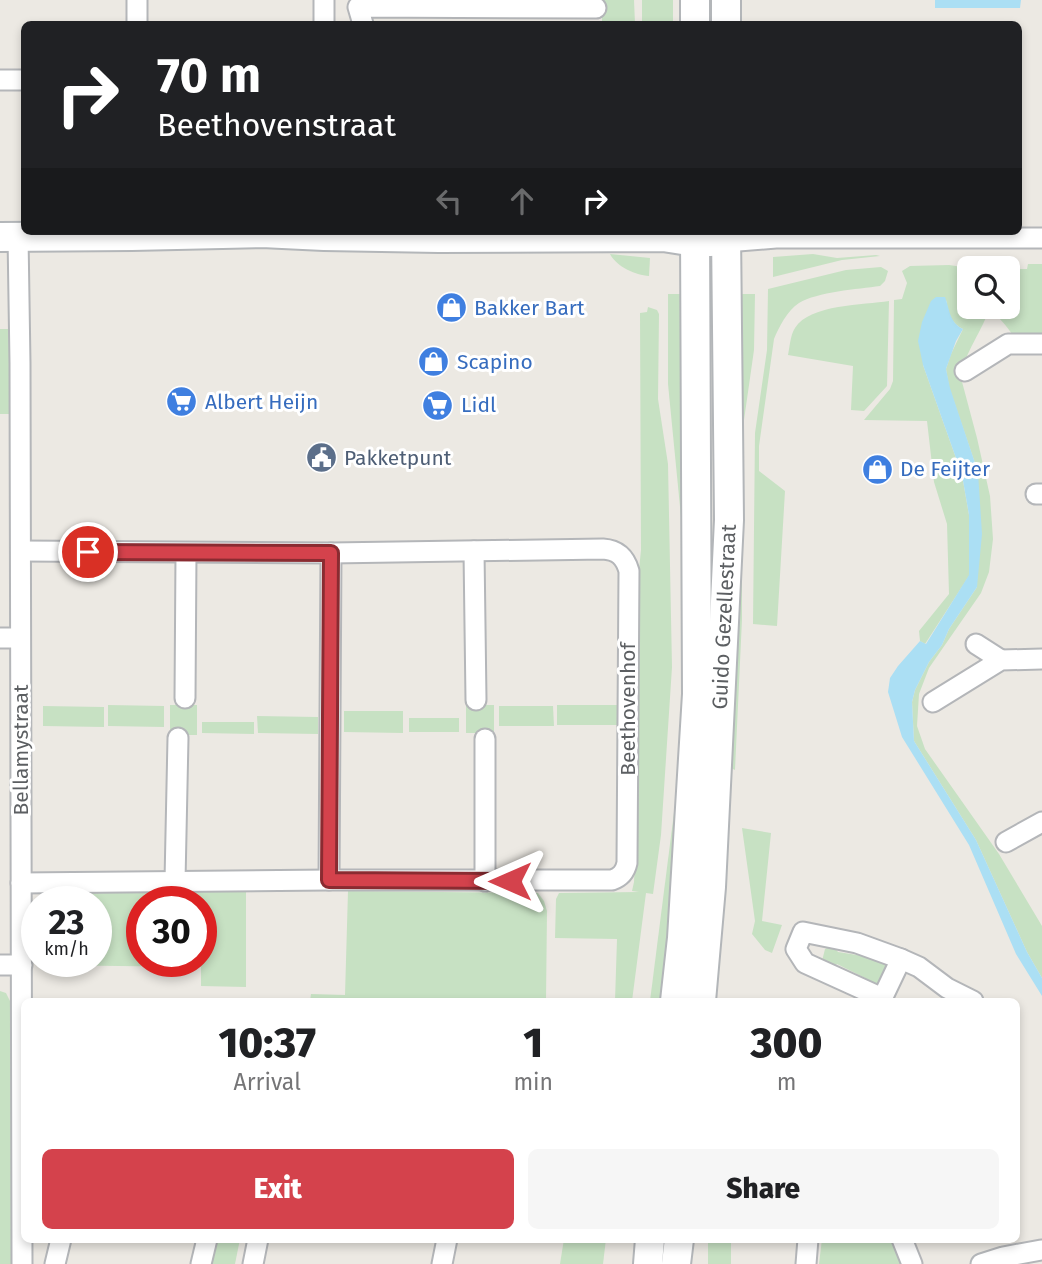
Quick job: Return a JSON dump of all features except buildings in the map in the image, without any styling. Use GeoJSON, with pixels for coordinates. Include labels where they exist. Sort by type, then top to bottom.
{"type":"FeatureCollection","features":[{"type":"Feature","properties":{"kind":"main road"},"geometry":{"type":"LineString","coordinates":[[695,0],[695,21]]}},
{"type":"Feature","properties":{"kind":"main road"},"geometry":{"type":"LineString","coordinates":[[726,0],[726,21]]}},
{"type":"Feature","properties":{"kind":"main road"},"geometry":{"type":"LineString","coordinates":[[9,237],[171,235]]}},
{"type":"Feature","properties":{"kind":"main road"},"geometry":{"type":"LineString","coordinates":[[380,235],[465,238],[726,237]]}},
{"type":"Feature","properties":{"kind":"main road","name":"Guido Gezellestraat"},"geometry":{"type":"LineString","coordinates":[[675,998],[682,938],[697,694],[695,236]]}},
{"type":"Feature","properties":{"kind":"main road","name":"Guido Gezellestraat"},"geometry":{"type":"LineString","coordinates":[[701,998],[711,887],[729,520],[726,237]]}},
{"type":"Feature","properties":{"kind":"main road"},"geometry":{"type":"LineString","coordinates":[[648,1264],[650,1243]]}},
{"type":"Feature","properties":{"kind":"main road"},"geometry":{"type":"LineString","coordinates":[[676,1264],[678,1243]]}},
{"type":"Feature","properties":{"kind":"street"},"geometry":{"type":"LineString","coordinates":[[137,0],[137,21]]}},
{"type":"Feature","properties":{"kind":"street"},"geometry":{"type":"LineString","coordinates":[[324,0],[324,21]]}},
{"type":"Feature","properties":{"kind":"street"},"geometry":{"type":"LineString","coordinates":[[360,10],[596,8]]}},
{"type":"Feature","properties":{"kind":"street"},"geometry":{"type":"LineString","coordinates":[[0,80],[21,80]]}},
{"type":"Feature","properties":{"kind":"street","name":"Bellamystraat"},"geometry":{"type":"LineString","coordinates":[[9,237],[20,363],[21,886]]}},
{"type":"Feature","properties":{"kind":"street"},"geometry":{"type":"LineString","coordinates":[[726,237],[1042,238]]}},
{"type":"Feature","properties":{"kind":"street"},"geometry":{"type":"LineString","coordinates":[[964,371],[1008,344],[1042,344]]}},
{"type":"Feature","properties":{"kind":"street","name":"Beethovenhof"},"geometry":{"type":"LineString","coordinates":[[21,551],[331,553],[611,550],[623,557],[629,571],[626,869],[612,880],[21,883]]}},
{"type":"Feature","properties":{"kind":"street"},"geometry":{"type":"LineString","coordinates":[[474,551],[477,701]]}},
{"type":"Feature","properties":{"kind":"street"},"geometry":{"type":"LineString","coordinates":[[185,698],[186,553]]}},
{"type":"Feature","properties":{"kind":"street"},"geometry":{"type":"LineString","coordinates":[[329,880],[331,553]]}},
{"type":"Feature","properties":{"kind":"street"},"geometry":{"type":"LineString","coordinates":[[0,638],[20,638]]}},
{"type":"Feature","properties":{"kind":"street"},"geometry":{"type":"LineString","coordinates":[[976,644],[1001,660]]}},
{"type":"Feature","properties":{"kind":"street"},"geometry":{"type":"LineString","coordinates":[[933,702],[1001,660],[1042,659]]}},
{"type":"Feature","properties":{"kind":"street"},"geometry":{"type":"LineString","coordinates":[[175,881],[178,738]]}},
{"type":"Feature","properties":{"kind":"street"},"geometry":{"type":"LineString","coordinates":[[485,739],[485,881]]}},
{"type":"Feature","properties":{"kind":"street"},"geometry":{"type":"LineString","coordinates":[[1006,842],[1042,822]]}},
{"type":"Feature","properties":{"kind":"street"},"geometry":{"type":"LineString","coordinates":[[877,998],[805,963],[796,950],[803,932],[857,943],[901,959],[919,967],[947,988],[967,998]]}},
{"type":"Feature","properties":{"kind":"street"},"geometry":{"type":"LineString","coordinates":[[882,998],[901,959]]}},
{"type":"Feature","properties":{"kind":"street"},"geometry":{"type":"LineString","coordinates":[[0,965],[21,965]]}},
{"type":"Feature","properties":{"kind":"street","name":"Bellamystraat"},"geometry":{"type":"LineString","coordinates":[[22,977],[23,998]]}},
{"type":"Feature","properties":{"kind":"street","name":"Bellamystraat"},"geometry":{"type":"LineString","coordinates":[[22,1243],[22,1264]]}},
{"type":"Feature","properties":{"kind":"street"},"geometry":{"type":"LineString","coordinates":[[55,1264],[60,1243]]}},
{"type":"Feature","properties":{"kind":"street"},"geometry":{"type":"LineString","coordinates":[[201,1264],[206,1243]]}},
{"type":"Feature","properties":{"kind":"street"},"geometry":{"type":"LineString","coordinates":[[253,1264],[257,1243]]}},
{"type":"Feature","properties":{"kind":"street"},"geometry":{"type":"LineString","coordinates":[[442,1264],[446,1243]]}},
{"type":"Feature","properties":{"kind":"street"},"geometry":{"type":"LineString","coordinates":[[806,1264],[808,1243]]}},
{"type":"Feature","properties":{"kind":"street"},"geometry":{"type":"LineString","coordinates":[[904,1243],[912,1264]]}},
{"type":"Feature","properties":{"kind":"street"},"geometry":{"type":"LineString","coordinates":[[981,1264],[1001,1248],[1041,1250]]}},
{"type":"Feature","properties":{"kind":"green space"},"geometry":{"type":"Polygon","coordinates":[[[602,0],[634,0],[635,21],[602,21],[602,0]]]}},
{"type":"Feature","properties":{"kind":"green space"},"geometry":{"type":"Polygon","coordinates":[[[642,0],[673,0],[673,21],[642,21],[642,0]]]}},
{"type":"Feature","properties":{"kind":"green space"},"geometry":{"type":"Polygon","coordinates":[[[610,254],[650,258],[649,276],[627,270],[610,254]]]}},
{"type":"Feature","properties":{"kind":"green space"},"geometry":{"type":"Polygon","coordinates":[[[813,254],[837,258],[880,256],[842,260],[773,277],[773,257],[813,254]]]}},
{"type":"Feature","properties":{"kind":"green space"},"geometry":{"type":"Polygon","coordinates":[[[1028,264],[1042,264],[1042,339],[1016,339],[1000,319],[1020,319],[1020,269],[1027,269],[1028,264]]]}},
{"type":"Feature","properties":{"kind":"green space"},"geometry":{"type":"Polygon","coordinates":[[[910,266],[957,266],[957,319],[985,319],[966,359],[961,378],[990,496],[993,539],[989,572],[981,593],[929,668],[919,694],[917,726],[925,749],[999,854],[1042,926],[1042,978],[1027,952],[976,840],[914,741],[912,702],[915,690],[929,662],[977,587],[978,472],[949,387],[946,369],[963,329],[950,317],[947,300],[923,365],[962,475],[969,515],[969,576],[925,644],[920,641],[919,631],[949,594],[947,524],[934,482],[927,421],[864,420],[890,389],[893,381],[894,300],[902,299],[907,283],[902,271],[910,266]]]}},
{"type":"Feature","properties":{"kind":"green space"},"geometry":{"type":"Polygon","coordinates":[[[881,267],[888,271],[880,286],[827,294],[799,303],[787,315],[774,339],[759,446],[759,471],[785,491],[777,626],[753,624],[755,433],[767,350],[768,289],[846,270],[881,267]]]}},
{"type":"Feature","properties":{"kind":"green space"},"geometry":{"type":"Polygon","coordinates":[[[668,294],[685,294],[687,526],[682,527],[668,384],[668,294]]]}},
{"type":"Feature","properties":{"kind":"green space"},"geometry":{"type":"Polygon","coordinates":[[[741,294],[755,294],[754,350],[742,434],[742,619],[735,770],[729,767],[741,393],[741,294]]]}},
{"type":"Feature","properties":{"kind":"green space"},"geometry":{"type":"Polygon","coordinates":[[[889,301],[887,386],[864,411],[851,410],[853,366],[788,355],[792,334],[802,320],[813,314],[852,305],[889,301]]]}},
{"type":"Feature","properties":{"kind":"green space"},"geometry":{"type":"Polygon","coordinates":[[[648,307],[657,310],[659,314],[658,399],[668,464],[672,667],[661,835],[653,894],[646,893],[632,998],[615,998],[617,939],[555,938],[556,899],[559,893],[639,892],[632,891],[637,816],[638,580],[641,550],[640,313],[647,312],[648,307]]]}},
{"type":"Feature","properties":{"kind":"green space"},"geometry":{"type":"Polygon","coordinates":[[[0,329],[11,329],[11,414],[0,414],[0,329]]]}},
{"type":"Feature","properties":{"kind":"green space"},"geometry":{"type":"Polygon","coordinates":[[[108,705],[164,706],[164,727],[108,726],[108,705]]]}},
{"type":"Feature","properties":{"kind":"green space"},"geometry":{"type":"Polygon","coordinates":[[[170,705],[197,705],[197,735],[170,735],[170,705]]]}},
{"type":"Feature","properties":{"kind":"green space"},"geometry":{"type":"Polygon","coordinates":[[[466,705],[494,705],[494,733],[466,733],[466,705]]]}},
{"type":"Feature","properties":{"kind":"green space"},"geometry":{"type":"Polygon","coordinates":[[[557,705],[617,705],[617,725],[557,725],[557,705]]]}},
{"type":"Feature","properties":{"kind":"green space"},"geometry":{"type":"Polygon","coordinates":[[[43,706],[104,707],[104,727],[43,726],[43,706]]]}},
{"type":"Feature","properties":{"kind":"green space"},"geometry":{"type":"Polygon","coordinates":[[[499,706],[553,706],[554,726],[499,726],[499,706]]]}},
{"type":"Feature","properties":{"kind":"green space"},"geometry":{"type":"Polygon","coordinates":[[[344,711],[403,711],[403,733],[344,732],[344,711]]]}},
{"type":"Feature","properties":{"kind":"green space"},"geometry":{"type":"Polygon","coordinates":[[[257,716],[318,717],[318,734],[258,733],[257,716]]]}},
{"type":"Feature","properties":{"kind":"green space"},"geometry":{"type":"Polygon","coordinates":[[[409,718],[459,718],[459,732],[409,732],[409,718]]]}},
{"type":"Feature","properties":{"kind":"green space"},"geometry":{"type":"Polygon","coordinates":[[[202,722],[254,722],[254,734],[202,733],[202,722]]]}},
{"type":"Feature","properties":{"kind":"green space"},"geometry":{"type":"Polygon","coordinates":[[[683,742],[665,998],[650,998],[683,742]]]}},
{"type":"Feature","properties":{"kind":"green space"},"geometry":{"type":"Polygon","coordinates":[[[742,828],[771,833],[762,921],[782,925],[772,953],[765,950],[752,934],[755,921],[742,828]]]}},
{"type":"Feature","properties":{"kind":"green space"},"geometry":{"type":"Polygon","coordinates":[[[112,890],[126,890],[126,966],[112,966],[112,890]]]}},
{"type":"Feature","properties":{"kind":"green space"},"geometry":{"type":"Polygon","coordinates":[[[217,890],[246,890],[246,987],[201,986],[201,977],[217,977],[217,890]]]}},
{"type":"Feature","properties":{"kind":"green space"},"geometry":{"type":"Polygon","coordinates":[[[348,891],[538,893],[544,901],[547,911],[546,998],[310,998],[311,994],[345,995],[348,891]]]}},
{"type":"Feature","properties":{"kind":"green space"},"geometry":{"type":"Polygon","coordinates":[[[831,946],[838,952],[876,958],[888,964],[877,985],[863,983],[865,978],[837,964],[833,968],[822,961],[825,949],[831,946]]]}},
{"type":"Feature","properties":{"kind":"green space"},"geometry":{"type":"Polygon","coordinates":[[[0,991],[6,993],[12,1013],[11,1264],[0,1264],[0,991]]]}},
{"type":"Feature","properties":{"kind":"green space"},"geometry":{"type":"Polygon","coordinates":[[[213,1243],[239,1243],[235,1264],[208,1264],[213,1243]]]}},
{"type":"Feature","properties":{"kind":"green space"},"geometry":{"type":"Polygon","coordinates":[[[563,1243],[606,1243],[603,1264],[560,1264],[563,1243]]]}},
{"type":"Feature","properties":{"kind":"green space"},"geometry":{"type":"Polygon","coordinates":[[[708,1243],[731,1243],[731,1264],[708,1264],[708,1243]]]}},
{"type":"Feature","properties":{"kind":"green space"},"geometry":{"type":"Polygon","coordinates":[[[822,1243],[894,1243],[902,1264],[819,1264],[822,1243]]]}},
{"type":"Feature","properties":{"kind":"water"},"geometry":{"type":"Polygon","coordinates":[[[935,0],[1021,0],[1020,8],[935,8],[935,0]]]}},
{"type":"Feature","properties":{"kind":"water"},"geometry":{"type":"Polygon","coordinates":[[[936,297],[945,297],[952,319],[963,329],[946,369],[978,472],[982,534],[977,587],[929,662],[915,690],[912,702],[914,741],[976,840],[1027,952],[1042,978],[1042,996],[1016,954],[969,845],[902,737],[888,692],[890,678],[898,666],[920,641],[926,644],[969,575],[969,515],[962,475],[923,365],[918,341],[922,322],[931,301],[936,297]]]}},
{"type":"Feature","properties":{"kind":"place","name":"Bakker Bart"},"geometry":{"type":"Point","coordinates":[451,308]}},
{"type":"Feature","properties":{"kind":"place","name":"Scapino"},"geometry":{"type":"Point","coordinates":[434,362]}},
{"type":"Feature","properties":{"kind":"place","name":"Albert Heijn"},"geometry":{"type":"Point","coordinates":[182,402]}},
{"type":"Feature","properties":{"kind":"place","name":"Lidl"},"geometry":{"type":"Point","coordinates":[438,405]}},
{"type":"Feature","properties":{"kind":"place","name":"Pakketpunt"},"geometry":{"type":"Point","coordinates":[321,458]}},
{"type":"Feature","properties":{"kind":"place","name":"De Feijter"},"geometry":{"type":"Point","coordinates":[877,469]}},
{"type":"Feature","properties":{"kind":"route"},"geometry":{"type":"LineString","coordinates":[[88,552],[331,553],[329,880],[510,881]]}}]}
